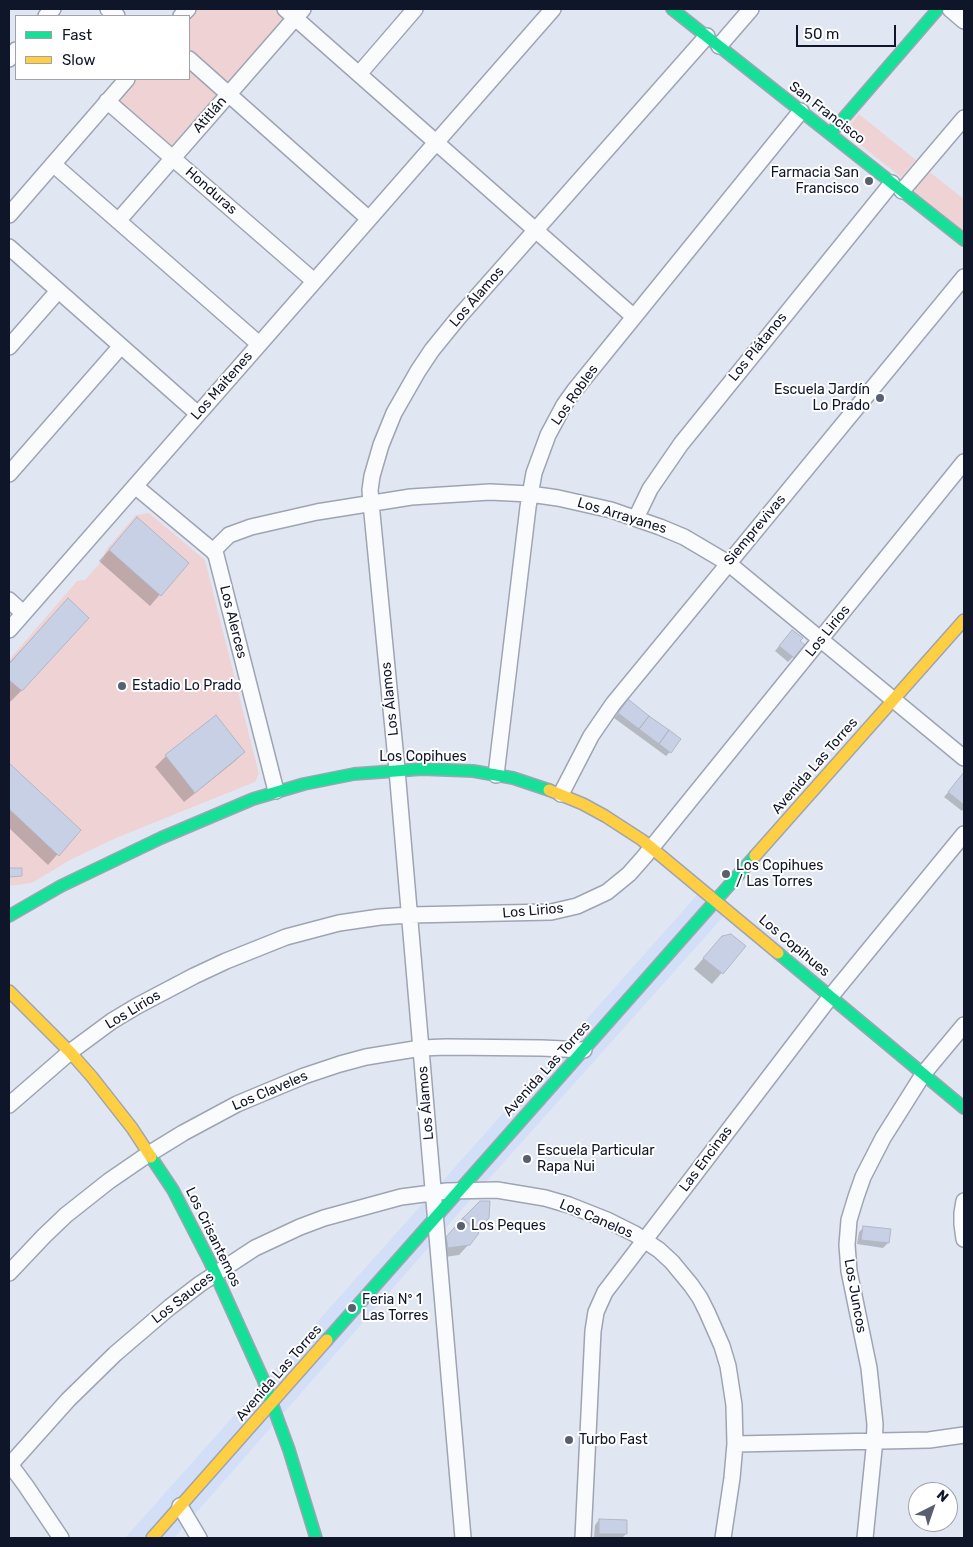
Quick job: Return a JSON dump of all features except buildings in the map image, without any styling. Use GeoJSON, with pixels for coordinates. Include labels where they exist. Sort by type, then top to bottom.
{"type":"FeatureCollection","features":[{"type":"Feature","properties":{"kind":"street"},"geometry":{"type":"LineString","coordinates":[[359,74],[415,9]]}},
{"type":"Feature","properties":{"kind":"street","name":"Los Maitenes"},"geometry":{"type":"LineString","coordinates":[[9,630],[553,9]]}},
{"type":"Feature","properties":{"kind":"street","name":"San Francisco"},"geometry":{"type":"LineString","coordinates":[[672,9],[964,240]]}},
{"type":"Feature","properties":{"kind":"street","name":"Los Álamos"},"geometry":{"type":"LineString","coordinates":[[463,1538],[410,915],[371,503],[372,476],[381,445],[394,413],[414,378],[447,331],[536,230],[713,41],[751,9]]}},
{"type":"Feature","properties":{"kind":"street"},"geometry":{"type":"LineString","coordinates":[[830,134],[938,9]]}},
{"type":"Feature","properties":{"kind":"street"},"geometry":{"type":"LineString","coordinates":[[950,9],[964,21]]}},
{"type":"Feature","properties":{"kind":"street"},"geometry":{"type":"LineString","coordinates":[[295,12],[359,74],[634,317]]}},
{"type":"Feature","properties":{"kind":"street","name":"Atitlán"},"geometry":{"type":"LineString","coordinates":[[118,221],[229,94],[295,12]]}},
{"type":"Feature","properties":{"kind":"street"},"geometry":{"type":"LineString","coordinates":[[190,60],[369,219]]}},
{"type":"Feature","properties":{"kind":"street"},"geometry":{"type":"LineString","coordinates":[[9,215],[126,80]]}},
{"type":"Feature","properties":{"kind":"street","name":"Honduras"},"geometry":{"type":"LineString","coordinates":[[108,101],[314,281]]}},
{"type":"Feature","properties":{"kind":"street","name":"Los Robles"},"geometry":{"type":"LineString","coordinates":[[496,775],[530,494],[540,454],[556,420],[574,391],[801,111]]}},
{"type":"Feature","properties":{"kind":"street","name":"Los Plátanos"},"geometry":{"type":"LineString","coordinates":[[636,518],[655,482],[681,444],[897,187],[964,118]]}},
{"type":"Feature","properties":{"kind":"street"},"geometry":{"type":"LineString","coordinates":[[53,164],[259,344]]}},
{"type":"Feature","properties":{"kind":"street"},"geometry":{"type":"LineString","coordinates":[[9,247],[198,414]]}},
{"type":"Feature","properties":{"kind":"street","name":"Siemprevivas"},"geometry":{"type":"LineString","coordinates":[[562,794],[583,750],[604,715],[964,277]]}},
{"type":"Feature","properties":{"kind":"street"},"geometry":{"type":"LineString","coordinates":[[9,347],[58,291]]}},
{"type":"Feature","properties":{"kind":"street"},"geometry":{"type":"LineString","coordinates":[[9,474],[121,346]]}},
{"type":"Feature","properties":{"kind":"street","name":"Los Lirios"},"geometry":{"type":"LineString","coordinates":[[9,1105],[70,1052],[137,1006],[194,976],[286,937],[339,923],[410,915],[551,912],[577,906],[600,896],[618,884],[652,847],[964,462]]}},
{"type":"Feature","properties":{"kind":"street","name":"Los Alerces"},"geometry":{"type":"LineString","coordinates":[[135,486],[213,551],[218,560],[276,792]]}},
{"type":"Feature","properties":{"kind":"street","name":"Los Arrayanes"},"geometry":{"type":"LineString","coordinates":[[213,551],[229,535],[251,527],[317,512],[371,503],[450,494],[490,492],[530,494],[586,503],[636,518],[684,538],[728,563],[964,758]]}},
{"type":"Feature","properties":{"kind":"street"},"geometry":{"type":"LineString","coordinates":[[9,600],[24,613]]}},
{"type":"Feature","properties":{"kind":"street","name":"Avenida Las Torres"},"geometry":{"type":"LineString","coordinates":[[152,1538],[964,620]]}},
{"type":"Feature","properties":{"kind":"street","name":"Los Copihues"},"geometry":{"type":"LineString","coordinates":[[9,916],[61,886],[161,838],[235,806],[276,792],[333,777],[397,770],[448,769],[496,775],[529,782],[562,794],[605,816],[652,847],[964,1108]]}},
{"type":"Feature","properties":{"kind":"street","name":"Las Encinas"},"geometry":{"type":"LineString","coordinates":[[583,1538],[594,1321],[599,1303],[605,1292],[644,1240],[831,996],[964,834]]}},
{"type":"Feature","properties":{"kind":"street","name":"Los Crisantemos"},"geometry":{"type":"LineString","coordinates":[[9,991],[70,1052],[113,1103],[150,1153],[173,1190],[215,1273],[263,1379],[299,1481],[316,1538]]}},
{"type":"Feature","properties":{"kind":"street","name":"Los Juncos"},"geometry":{"type":"LineString","coordinates":[[865,1538],[875,1441],[872,1388],[849,1270],[848,1232],[856,1197],[870,1164],[884,1138],[924,1074],[964,1025]]}},
{"type":"Feature","properties":{"kind":"street","name":"Los Claveles"},"geometry":{"type":"LineString","coordinates":[[9,1273],[66,1215],[109,1181],[150,1153],[182,1133],[222,1112],[268,1090],[304,1076],[366,1057],[421,1048],[584,1050]]}},
{"type":"Feature","properties":{"kind":"street","name":"Los Canelos"},"geometry":{"type":"LineString","coordinates":[[460,1190],[497,1190],[545,1198],[588,1212],[626,1229],[644,1240],[658,1250],[682,1273],[700,1298],[714,1326],[722,1346],[732,1386],[735,1444],[723,1538]]}},
{"type":"Feature","properties":{"kind":"street","name":"Los Sauces"},"geometry":{"type":"LineString","coordinates":[[9,1465],[91,1377],[170,1306],[215,1273],[256,1248],[300,1226],[348,1210],[401,1197],[460,1190]]}},
{"type":"Feature","properties":{"kind":"street"},"geometry":{"type":"LineString","coordinates":[[964,1201],[962,1224],[964,1239]]}},
{"type":"Feature","properties":{"kind":"street"},"geometry":{"type":"LineString","coordinates":[[735,1444],[929,1440],[964,1435]]}},
{"type":"Feature","properties":{"kind":"street"},"geometry":{"type":"LineString","coordinates":[[9,1465],[26,1486],[61,1538]]}},
{"type":"Feature","properties":{"kind":"street"},"geometry":{"type":"LineString","coordinates":[[180,1506],[198,1538]]}},
{"type":"Feature","properties":{"kind":"shaded area"},"geometry":{"type":"Polygon","coordinates":[[[195,9],[275,9],[286,19],[229,88],[190,55],[190,15],[195,9]]]}},
{"type":"Feature","properties":{"kind":"shaded area"},"geometry":{"type":"Polygon","coordinates":[[[190,67],[219,93],[169,148],[115,100],[133,80],[190,80],[190,67]]]}},
{"type":"Feature","properties":{"kind":"shaded area"},"geometry":{"type":"Polygon","coordinates":[[[859,114],[916,160],[901,177],[844,132],[859,114]]]}},
{"type":"Feature","properties":{"kind":"shaded area"},"geometry":{"type":"Polygon","coordinates":[[[927,170],[964,199],[964,231],[915,192],[914,186],[927,170]]]}},
{"type":"Feature","properties":{"kind":"shaded area","name":"Estadio Lo Prado"},"geometry":{"type":"Polygon","coordinates":[[[149,513],[205,560],[259,774],[255,782],[116,838],[70,860],[32,883],[9,886],[9,660],[77,581],[85,580],[104,558],[105,551],[136,515],[149,513]]]}},
{"type":"Feature","properties":{"kind":"shaded area","name":"Feria Nº 1 Las Torres"},"geometry":{"type":"Polygon","coordinates":[[[697,895],[723,917],[471,1199],[174,1538],[125,1538],[697,895]]]}},
{"type":"Feature","properties":{"kind":"traffic: fast"},"geometry":{"type":"LineString","coordinates":[[672,9],[964,240]]}},
{"type":"Feature","properties":{"kind":"traffic: fast"},"geometry":{"type":"LineString","coordinates":[[830,134],[938,9]]}},
{"type":"Feature","properties":{"kind":"traffic: fast"},"geometry":{"type":"LineString","coordinates":[[9,916],[61,886],[161,838],[253,799],[304,784],[354,774],[422,769],[473,771],[513,778],[549,790]]}},
{"type":"Feature","properties":{"kind":"traffic: fast"},"geometry":{"type":"LineString","coordinates":[[327,1340],[755,856]]}},
{"type":"Feature","properties":{"kind":"traffic: fast"},"geometry":{"type":"LineString","coordinates":[[778,953],[964,1108]]}},
{"type":"Feature","properties":{"kind":"traffic: fast"},"geometry":{"type":"LineString","coordinates":[[151,1157],[173,1190],[210,1262],[263,1379],[289,1450],[316,1538]]}},
{"type":"Feature","properties":{"kind":"traffic: slow"},"geometry":{"type":"LineString","coordinates":[[755,856],[964,620]]}},
{"type":"Feature","properties":{"kind":"traffic: slow"},"geometry":{"type":"LineString","coordinates":[[549,790],[583,804],[642,840],[778,953]]}},
{"type":"Feature","properties":{"kind":"traffic: slow"},"geometry":{"type":"LineString","coordinates":[[9,991],[70,1052],[92,1077],[132,1128],[151,1157]]}},
{"type":"Feature","properties":{"kind":"traffic: slow"},"geometry":{"type":"LineString","coordinates":[[152,1538],[327,1340]]}},
{"type":"Feature","properties":{"kind":"place","name":"Farmacia San Francisco"},"geometry":{"type":"Point","coordinates":[869,181]}},
{"type":"Feature","properties":{"kind":"place","name":"Escuela Jardín Lo Prado"},"geometry":{"type":"Point","coordinates":[880,398]}},
{"type":"Feature","properties":{"kind":"place","name":"Estadio Lo Prado"},"geometry":{"type":"Point","coordinates":[122,686]}},
{"type":"Feature","properties":{"kind":"place","name":"Los Copihues / Las Torres"},"geometry":{"type":"Point","coordinates":[726,874]}},
{"type":"Feature","properties":{"kind":"place","name":"Escuela Particular Rapa Nui"},"geometry":{"type":"Point","coordinates":[527,1159]}},
{"type":"Feature","properties":{"kind":"place","name":"Los Peques"},"geometry":{"type":"Point","coordinates":[461,1226]}},
{"type":"Feature","properties":{"kind":"place","name":"Feria Nº 1 Las Torres"},"geometry":{"type":"Point","coordinates":[352,1308]}},
{"type":"Feature","properties":{"kind":"place","name":"Turbo Fast"},"geometry":{"type":"Point","coordinates":[569,1440]}}]}
